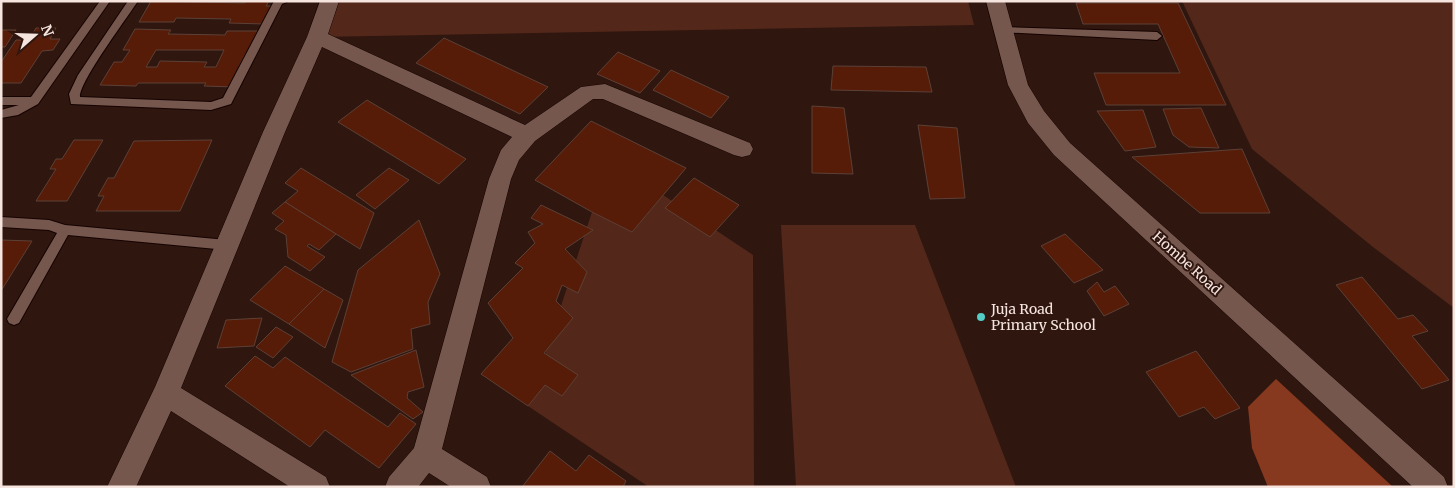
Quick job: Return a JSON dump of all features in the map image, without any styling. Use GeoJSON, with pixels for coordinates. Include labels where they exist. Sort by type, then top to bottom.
{"type":"FeatureCollection","features":[{"type":"Feature","properties":{"kind":"street"},"geometry":{"type":"LineString","coordinates":[[121,487],[166,393],[330,1]]}},
{"type":"Feature","properties":{"kind":"street","name":"Hombe Road"},"geometry":{"type":"LineString","coordinates":[[995,1],[1018,85],[1036,117],[1062,149],[1434,487]]}},
{"type":"Feature","properties":{"kind":"street"},"geometry":{"type":"LineString","coordinates":[[316,37],[527,135]]}},
{"type":"Feature","properties":{"kind":"street"},"geometry":{"type":"LineString","coordinates":[[399,487],[426,455],[500,179],[510,156],[527,135],[588,92],[605,91],[742,149]]}},
{"type":"Feature","properties":{"kind":"street"},"geometry":{"type":"LineString","coordinates":[[166,393],[316,487]]}},
{"type":"Feature","properties":{"kind":"street"},"geometry":{"type":"LineString","coordinates":[[426,455],[477,487]]}},
{"type":"Feature","properties":{"kind":"lane"},"geometry":{"type":"LineString","coordinates":[[1,114],[8,114],[22,109],[34,101],[104,1]]}},
{"type":"Feature","properties":{"kind":"lane"},"geometry":{"type":"LineString","coordinates":[[133,1],[82,78],[74,94],[75,101],[87,103],[211,106],[228,100],[279,1],[284,1]]}},
{"type":"Feature","properties":{"kind":"lane"},"geometry":{"type":"LineString","coordinates":[[1003,30],[1157,36]]}},
{"type":"Feature","properties":{"kind":"lane"},"geometry":{"type":"LineString","coordinates":[[1,101],[34,101]]}},
{"type":"Feature","properties":{"kind":"lane"},"geometry":{"type":"LineString","coordinates":[[1,222],[50,225],[65,230],[227,245]]}},
{"type":"Feature","properties":{"kind":"lane"},"geometry":{"type":"LineString","coordinates":[[14,319],[65,230]]}},
{"type":"Feature","properties":{"kind":"shaded area"},"geometry":{"type":"Polygon","coordinates":[[[332,1],[968,1],[974,25],[317,37],[332,1]]]}},
{"type":"Feature","properties":{"kind":"shaded area"},"geometry":{"type":"Polygon","coordinates":[[[1182,1],[1454,1],[1454,308],[1373,247],[1252,149],[1182,1]]]}},
{"type":"Feature","properties":{"kind":"shaded area"},"geometry":{"type":"Polygon","coordinates":[[[663,195],[753,255],[754,487],[649,487],[528,406],[592,212],[632,232],[663,195]]]}},
{"type":"Feature","properties":{"kind":"shaded area"},"geometry":{"type":"Polygon","coordinates":[[[781,225],[915,225],[1016,487],[796,487],[781,225]]]}},
{"type":"Feature","properties":{"kind":"shaded area"},"geometry":{"type":"Polygon","coordinates":[[[1276,379],[1393,487],[1268,487],[1252,448],[1248,407],[1276,379]]]}},
{"type":"Feature","properties":{"kind":"building"},"geometry":{"type":"Polygon","coordinates":[[[151,1],[245,3],[246,1],[269,1],[266,6],[273,6],[264,24],[229,23],[231,19],[176,18],[174,22],[139,22],[151,1]]]}},
{"type":"Feature","properties":{"kind":"building"},"geometry":{"type":"Polygon","coordinates":[[[1076,3],[1178,3],[1226,105],[1106,105],[1094,73],[1180,73],[1158,24],[1083,24],[1076,3]]]}},
{"type":"Feature","properties":{"kind":"building"},"geometry":{"type":"Polygon","coordinates":[[[36,28],[56,28],[50,39],[60,39],[53,50],[42,51],[21,83],[1,83],[1,62],[16,40],[29,40],[36,28]]]}},
{"type":"Feature","properties":{"kind":"building"},"geometry":{"type":"Polygon","coordinates":[[[135,29],[171,30],[168,34],[225,35],[227,31],[262,31],[252,53],[246,53],[239,66],[244,66],[235,87],[204,86],[206,83],[138,83],[136,86],[100,85],[114,62],[122,62],[130,50],[123,50],[135,29]],[[156,50],[146,67],[157,67],[160,61],[207,62],[204,67],[216,67],[224,50],[156,50]]]}},
{"type":"Feature","properties":{"kind":"building"},"geometry":{"type":"Polygon","coordinates":[[[1,30],[16,30],[5,47],[1,47],[1,30]]]}},
{"type":"Feature","properties":{"kind":"building"},"geometry":{"type":"Polygon","coordinates":[[[444,38],[548,87],[520,114],[416,63],[444,38]]]}},
{"type":"Feature","properties":{"kind":"building"},"geometry":{"type":"Polygon","coordinates":[[[618,52],[660,71],[640,93],[597,74],[618,52]]]}},
{"type":"Feature","properties":{"kind":"building"},"geometry":{"type":"Polygon","coordinates":[[[833,66],[926,67],[932,92],[831,90],[833,66]]]}},
{"type":"Feature","properties":{"kind":"building"},"geometry":{"type":"Polygon","coordinates":[[[671,70],[729,97],[711,118],[653,90],[671,70]]]}},
{"type":"Feature","properties":{"kind":"building"},"geometry":{"type":"Polygon","coordinates":[[[367,100],[466,159],[439,184],[338,122],[367,100]]]}},
{"type":"Feature","properties":{"kind":"building"},"geometry":{"type":"Polygon","coordinates":[[[812,106],[844,108],[853,174],[812,173],[812,106]]]}},
{"type":"Feature","properties":{"kind":"building"},"geometry":{"type":"Polygon","coordinates":[[[1201,108],[1219,148],[1189,147],[1173,135],[1163,109],[1201,108]]]}},
{"type":"Feature","properties":{"kind":"building"},"geometry":{"type":"Polygon","coordinates":[[[1143,110],[1156,147],[1125,151],[1097,111],[1143,110]]]}},
{"type":"Feature","properties":{"kind":"building"},"geometry":{"type":"Polygon","coordinates":[[[591,121],[686,168],[632,232],[535,180],[591,121]]]}},
{"type":"Feature","properties":{"kind":"building"},"geometry":{"type":"Polygon","coordinates":[[[918,125],[957,128],[965,198],[930,199],[918,125]]]}},
{"type":"Feature","properties":{"kind":"building"},"geometry":{"type":"Polygon","coordinates":[[[74,140],[103,140],[67,201],[36,201],[56,169],[50,169],[56,159],[62,159],[74,140]]]}},
{"type":"Feature","properties":{"kind":"building"},"geometry":{"type":"Polygon","coordinates":[[[212,140],[180,211],[96,211],[104,196],[98,196],[108,178],[114,178],[134,141],[212,140]]]}},
{"type":"Feature","properties":{"kind":"building"},"geometry":{"type":"Polygon","coordinates":[[[1242,149],[1270,213],[1200,213],[1132,157],[1242,149]]]}},
{"type":"Feature","properties":{"kind":"building"},"geometry":{"type":"Polygon","coordinates":[[[301,168],[374,213],[360,249],[285,202],[298,191],[285,183],[301,168]]]}},
{"type":"Feature","properties":{"kind":"building"},"geometry":{"type":"Polygon","coordinates":[[[389,168],[409,180],[375,209],[356,195],[389,168]]]}},
{"type":"Feature","properties":{"kind":"building"},"geometry":{"type":"Polygon","coordinates":[[[694,178],[739,205],[710,237],[665,208],[694,178]]]}},
{"type":"Feature","properties":{"kind":"building"},"geometry":{"type":"Polygon","coordinates":[[[285,202],[336,234],[319,250],[309,244],[307,246],[325,257],[310,271],[288,257],[286,235],[275,229],[284,221],[272,213],[285,202]]]}},
{"type":"Feature","properties":{"kind":"building"},"geometry":{"type":"Polygon","coordinates":[[[541,205],[593,230],[565,249],[587,272],[578,293],[562,285],[556,301],[573,318],[544,353],[578,375],[562,396],[545,385],[528,406],[481,374],[513,338],[488,303],[523,268],[515,263],[535,243],[528,232],[543,224],[531,218],[541,205]]]}},
{"type":"Feature","properties":{"kind":"building"},"geometry":{"type":"Polygon","coordinates":[[[419,220],[440,274],[428,302],[430,324],[411,329],[413,349],[351,372],[332,362],[358,270],[419,220]]]}},
{"type":"Feature","properties":{"kind":"building"},"geometry":{"type":"Polygon","coordinates":[[[1065,234],[1103,270],[1074,283],[1041,246],[1065,234]]]}},
{"type":"Feature","properties":{"kind":"building"},"geometry":{"type":"Polygon","coordinates":[[[1,240],[32,241],[1,291],[1,240]]]}},
{"type":"Feature","properties":{"kind":"building"},"geometry":{"type":"Polygon","coordinates":[[[285,266],[324,289],[289,324],[250,300],[285,266]]]}},
{"type":"Feature","properties":{"kind":"building"},"geometry":{"type":"Polygon","coordinates":[[[1362,277],[1398,319],[1413,315],[1428,331],[1412,336],[1449,380],[1422,389],[1336,285],[1362,277]]]}},
{"type":"Feature","properties":{"kind":"building"},"geometry":{"type":"Polygon","coordinates":[[[1097,282],[1104,292],[1115,286],[1129,304],[1104,316],[1087,291],[1097,282]]]}},
{"type":"Feature","properties":{"kind":"building"},"geometry":{"type":"Polygon","coordinates":[[[324,289],[343,300],[325,348],[289,324],[324,289]]]}},
{"type":"Feature","properties":{"kind":"building"},"geometry":{"type":"Polygon","coordinates":[[[262,318],[254,346],[217,348],[226,320],[262,318]]]}},
{"type":"Feature","properties":{"kind":"building"},"geometry":{"type":"Polygon","coordinates":[[[276,327],[293,337],[273,358],[256,347],[276,327]]]}},
{"type":"Feature","properties":{"kind":"building"},"geometry":{"type":"Polygon","coordinates":[[[416,350],[424,387],[408,392],[407,398],[423,412],[413,419],[351,375],[416,350]]]}},
{"type":"Feature","properties":{"kind":"building"},"geometry":{"type":"Polygon","coordinates":[[[1196,351],[1240,408],[1215,419],[1204,407],[1179,417],[1146,372],[1196,351]]]}},
{"type":"Feature","properties":{"kind":"building"},"geometry":{"type":"Polygon","coordinates":[[[255,356],[273,368],[285,357],[388,427],[400,413],[416,424],[379,468],[325,430],[310,447],[225,386],[255,356]]]}},
{"type":"Feature","properties":{"kind":"building"},"geometry":{"type":"Polygon","coordinates":[[[550,451],[576,471],[589,455],[626,481],[623,487],[522,487],[550,451]]]}},
{"type":"Feature","properties":{"kind":"place","name":"Juja Road Primary School"},"geometry":{"type":"Point","coordinates":[981,317]}}]}
